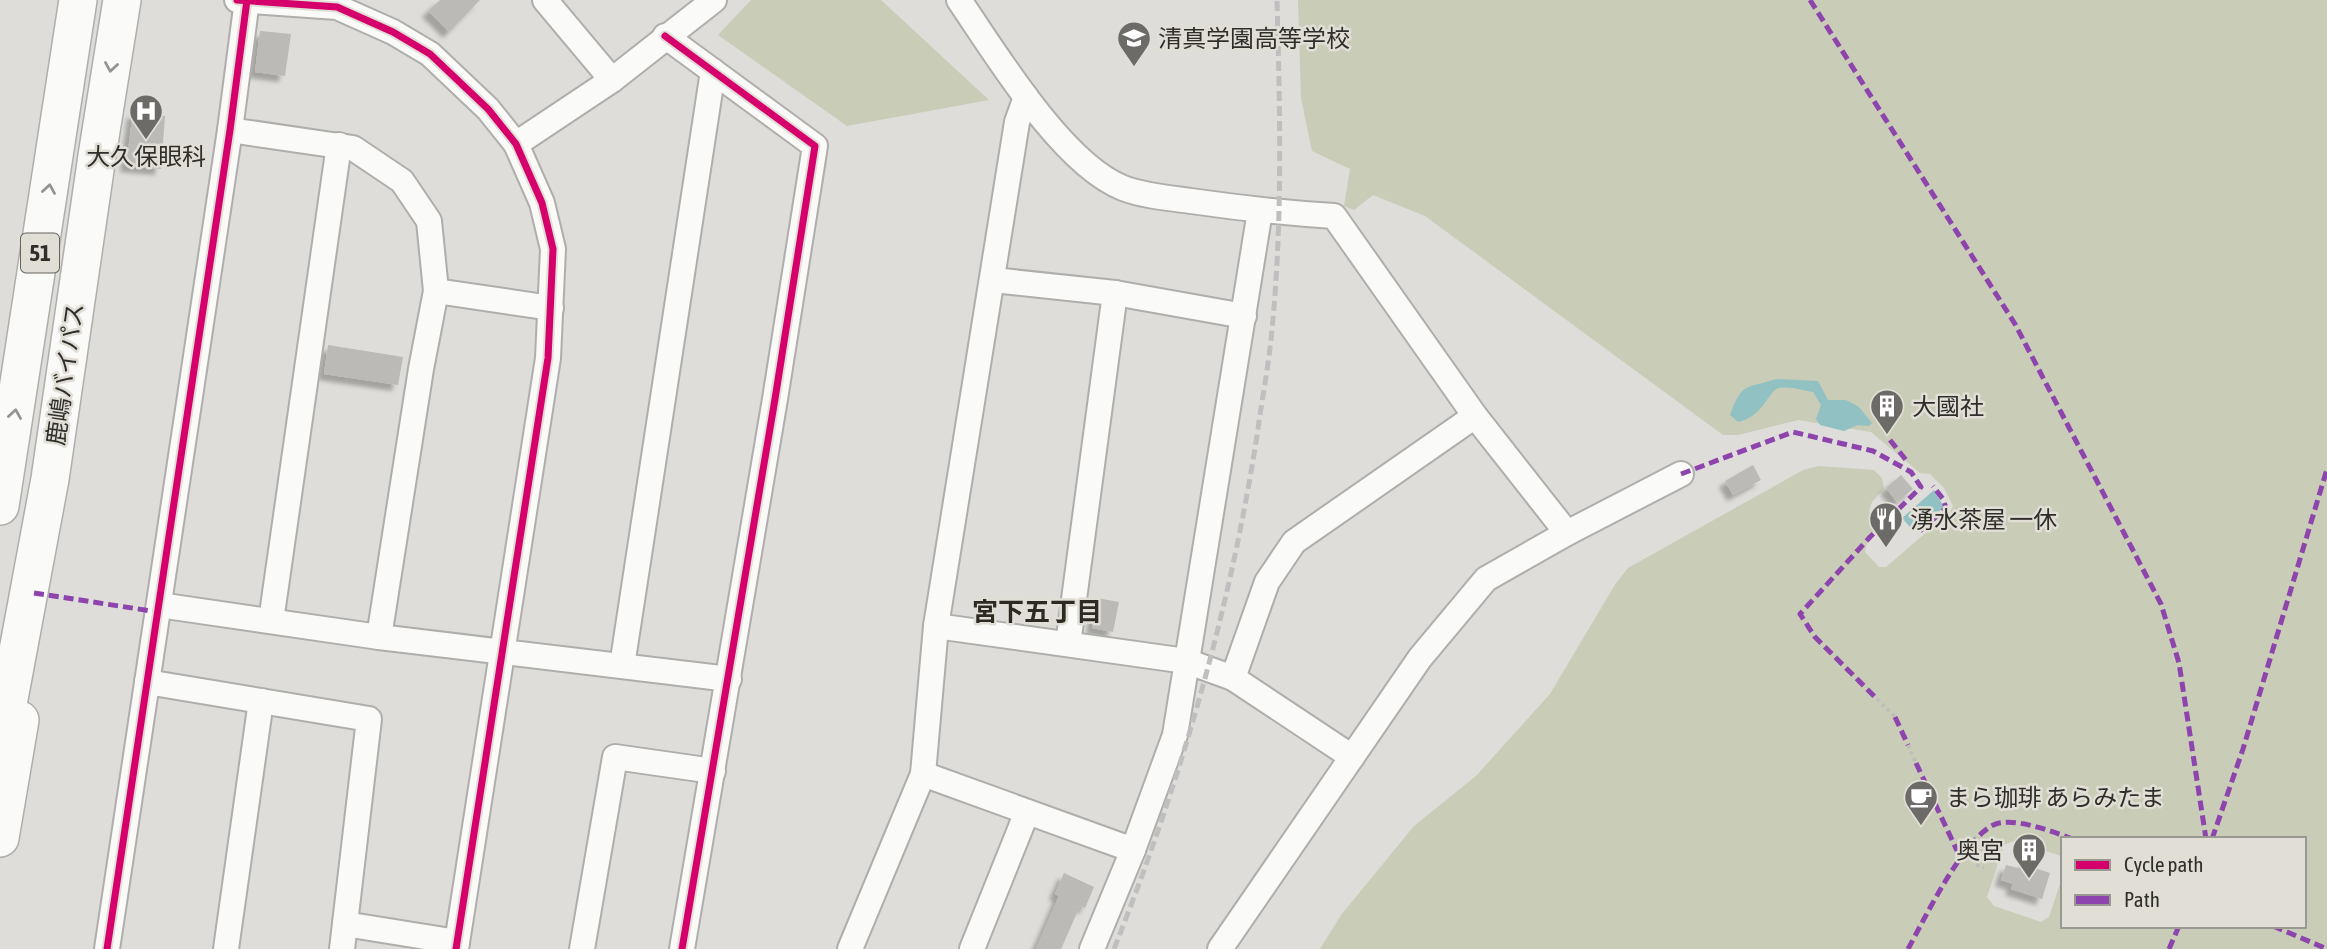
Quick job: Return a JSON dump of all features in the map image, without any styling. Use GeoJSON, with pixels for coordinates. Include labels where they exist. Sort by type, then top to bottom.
{"type":"FeatureCollection","features":[{"type":"Feature","properties":{"kind":"highway","name":"鹿嶋バイパス"},"geometry":{"type":"LineString","coordinates":[[0,506],[78,0]]}},
{"type":"Feature","properties":{"kind":"highway","name":"鹿嶋バイパス"},"geometry":{"type":"LineString","coordinates":[[0,747],[50,479],[94,170],[122,0]]}},
{"type":"Feature","properties":{"kind":"highway","name":"51"},"geometry":{"type":"LineString","coordinates":[[0,838],[17,749],[50,479]]}},
{"type":"Feature","properties":{"kind":"street"},"geometry":{"type":"LineString","coordinates":[[107,949],[230,130],[244,0],[337,7],[393,32],[430,54],[488,109],[516,144],[542,203],[554,249],[548,358],[457,945],[345,924]]}},
{"type":"Feature","properties":{"kind":"street"},"geometry":{"type":"LineString","coordinates":[[516,144],[612,80],[714,0]]}},
{"type":"Feature","properties":{"kind":"street"},"geometry":{"type":"LineString","coordinates":[[959,0],[1026,97],[1065,143],[1092,170],[1122,188],[1157,196],[1260,211],[1335,216],[1475,416],[1567,533]]}},
{"type":"Feature","properties":{"kind":"street"},"geometry":{"type":"LineString","coordinates":[[552,3],[612,80]]}},
{"type":"Feature","properties":{"kind":"street"},"geometry":{"type":"LineString","coordinates":[[665,36],[815,146],[729,679],[682,949]]}},
{"type":"Feature","properties":{"kind":"street"},"geometry":{"type":"LineString","coordinates":[[622,666],[713,71]]}},
{"type":"Feature","properties":{"kind":"street"},"geometry":{"type":"LineString","coordinates":[[850,949],[923,774],[936,626],[1017,122],[1026,97]]}},
{"type":"Feature","properties":{"kind":"street"},"geometry":{"type":"LineString","coordinates":[[230,130],[353,148],[402,181],[429,221],[436,291],[421,369],[379,637]]}},
{"type":"Feature","properties":{"kind":"street"},"geometry":{"type":"LineString","coordinates":[[271,621],[339,145]]}},
{"type":"Feature","properties":{"kind":"street"},"geometry":{"type":"LineString","coordinates":[[1092,949],[1133,850],[1175,735],[1260,211]]}},
{"type":"Feature","properties":{"kind":"street"},"geometry":{"type":"LineString","coordinates":[[993,280],[1115,293],[1244,316]]}},
{"type":"Feature","properties":{"kind":"street"},"geometry":{"type":"LineString","coordinates":[[436,291],[551,309]]}},
{"type":"Feature","properties":{"kind":"street"},"geometry":{"type":"LineString","coordinates":[[1068,644],[1115,293]]}},
{"type":"Feature","properties":{"kind":"street"},"geometry":{"type":"LineString","coordinates":[[1233,678],[1267,582],[1294,542],[1475,416]]}},
{"type":"Feature","properties":{"kind":"street"},"geometry":{"type":"LineString","coordinates":[[1220,949],[1420,658],[1486,579],[1681,474]]}},
{"type":"Feature","properties":{"kind":"street"},"geometry":{"type":"LineString","coordinates":[[159,605],[379,637],[729,679]]}},
{"type":"Feature","properties":{"kind":"street"},"geometry":{"type":"LineString","coordinates":[[936,626],[1186,661],[1233,678],[1352,757]]}},
{"type":"Feature","properties":{"kind":"street"},"geometry":{"type":"LineString","coordinates":[[147,682],[369,719],[342,949]]}},
{"type":"Feature","properties":{"kind":"street"},"geometry":{"type":"LineString","coordinates":[[226,949],[261,701]]}},
{"type":"Feature","properties":{"kind":"street"},"geometry":{"type":"LineString","coordinates":[[582,949],[614,757],[713,771]]}},
{"type":"Feature","properties":{"kind":"street"},"geometry":{"type":"LineString","coordinates":[[923,774],[1133,850]]}},
{"type":"Feature","properties":{"kind":"street"},"geometry":{"type":"LineString","coordinates":[[972,949],[1027,812]]}},
{"type":"Feature","properties":{"kind":"path"},"geometry":{"type":"LineString","coordinates":[[1877,699],[1895,717]]}},
{"type":"Feature","properties":{"kind":"path"},"geometry":{"type":"LineString","coordinates":[[1908,745],[1916,763]]}},
{"type":"Feature","properties":{"kind":"path"},"geometry":{"type":"LineString","coordinates":[[1976,865],[1984,868]]}},
{"type":"Feature","properties":{"kind":"green space"},"geometry":{"type":"Polygon","coordinates":[[[751,0],[881,0],[989,100],[847,126],[718,35],[751,0]]]}},
{"type":"Feature","properties":{"kind":"green space"},"geometry":{"type":"Polygon","coordinates":[[[1298,0],[2327,0],[2327,949],[1320,949],[1341,915],[1414,826],[1476,776],[1550,694],[1616,583],[1628,568],[1803,470],[1819,466],[1874,470],[1882,478],[1884,489],[1872,502],[1869,511],[1877,525],[1865,552],[1879,567],[1886,567],[1950,512],[1953,506],[1944,488],[1930,474],[1920,473],[1871,432],[1798,420],[1738,435],[1723,435],[1425,216],[1373,195],[1354,210],[1344,206],[1350,169],[1312,151],[1301,98],[1298,0]]]}},
{"type":"Feature","properties":{"kind":"water"},"geometry":{"type":"Polygon","coordinates":[[[1776,379],[1818,381],[1828,400],[1846,400],[1859,407],[1872,423],[1844,431],[1820,425],[1816,419],[1821,405],[1813,392],[1796,388],[1775,390],[1760,409],[1747,419],[1738,422],[1730,415],[1738,397],[1746,388],[1776,379]]]}},
{"type":"Feature","properties":{"kind":"water"},"geometry":{"type":"Polygon","coordinates":[[[1934,490],[1944,507],[1919,529],[1910,527],[1902,518],[1934,490]]]}},
{"type":"Feature","properties":{"kind":"building"},"geometry":{"type":"Polygon","coordinates":[[[440,0],[480,0],[449,32],[428,11],[440,0]]]}},
{"type":"Feature","properties":{"kind":"building"},"geometry":{"type":"Polygon","coordinates":[[[260,31],[291,34],[285,76],[255,72],[260,31]]]}},
{"type":"Feature","properties":{"kind":"building","name":"大久保眼科"},"geometry":{"type":"Polygon","coordinates":[[[133,112],[165,116],[161,169],[126,166],[133,112]]]}},
{"type":"Feature","properties":{"kind":"building"},"geometry":{"type":"Polygon","coordinates":[[[328,345],[403,357],[398,385],[324,374],[328,345]]]}},
{"type":"Feature","properties":{"kind":"building"},"geometry":{"type":"Polygon","coordinates":[[[1753,465],[1761,480],[1733,495],[1725,481],[1753,465]]]}},
{"type":"Feature","properties":{"kind":"building"},"geometry":{"type":"Polygon","coordinates":[[[1901,475],[1913,489],[1897,502],[1886,488],[1901,475]]]}},
{"type":"Feature","properties":{"kind":"building"},"geometry":{"type":"Polygon","coordinates":[[[1097,598],[1119,602],[1113,632],[1092,628],[1097,598]]]}},
{"type":"Feature","properties":{"kind":"building","name":"奥宮"},"geometry":{"type":"Polygon","coordinates":[[[2020,863],[2050,873],[2042,899],[2011,889],[2013,884],[2001,880],[2006,865],[2018,868],[2020,863]]]}},
{"type":"Feature","properties":{"kind":"building"},"geometry":{"type":"Polygon","coordinates":[[[1064,873],[1094,887],[1085,908],[1080,906],[1061,949],[1036,949],[1059,896],[1055,894],[1064,873]]]}},
{"type":"Feature","properties":{"kind":"railway"},"geometry":{"type":"LineString","coordinates":[[1114,949],[1182,758],[1218,627],[1247,496],[1270,350],[1275,297],[1280,127],[1277,0]]}},
{"type":"Feature","properties":{"kind":"marked path"},"geometry":{"type":"LineString","coordinates":[[1810,0],[2015,324],[2161,604],[2179,663],[2206,837]]}},
{"type":"Feature","properties":{"kind":"marked path"},"geometry":{"type":"LineString","coordinates":[[1681,474],[1793,432],[1873,451],[1911,472],[1921,487],[1870,537],[1800,614],[1815,637],[1877,699]]}},
{"type":"Feature","properties":{"kind":"marked path"},"geometry":{"type":"LineString","coordinates":[[1890,440],[1906,460]]}},
{"type":"Feature","properties":{"kind":"marked path"},"geometry":{"type":"LineString","coordinates":[[2213,837],[2243,749],[2327,469]]}},
{"type":"Feature","properties":{"kind":"marked path"},"geometry":{"type":"LineString","coordinates":[[1920,531],[1946,508],[1933,486]]}},
{"type":"Feature","properties":{"kind":"marked path"},"geometry":{"type":"LineString","coordinates":[[34,593],[158,612]]}},
{"type":"Feature","properties":{"kind":"marked path"},"geometry":{"type":"LineString","coordinates":[[1895,717],[1908,745]]}},
{"type":"Feature","properties":{"kind":"marked path"},"geometry":{"type":"LineString","coordinates":[[1916,763],[1960,857]]}},
{"type":"Feature","properties":{"kind":"marked path"},"geometry":{"type":"LineString","coordinates":[[1908,949],[1960,858],[1987,829],[2007,822],[2037,827],[2067,837]]}},
{"type":"Feature","properties":{"kind":"marked path"},"geometry":{"type":"LineString","coordinates":[[2169,949],[2178,928]]}},
{"type":"Feature","properties":{"kind":"marked path"},"geometry":{"type":"LineString","coordinates":[[2278,928],[2327,949]]}},
{"type":"Feature","properties":{"kind":"cycle path"},"geometry":{"type":"LineString","coordinates":[[237,0],[337,7],[393,32],[430,54],[488,109],[516,144],[542,203],[553,249],[548,358],[456,949]]}},
{"type":"Feature","properties":{"kind":"cycle path"},"geometry":{"type":"LineString","coordinates":[[107,949],[230,130],[247,0]]}},
{"type":"Feature","properties":{"kind":"cycle path"},"geometry":{"type":"LineString","coordinates":[[665,36],[815,146],[682,949]]}},
{"type":"Feature","properties":{"kind":"place","name":"清真学園高等学校"},"geometry":{"type":"Point","coordinates":[1134,68]}},
{"type":"Feature","properties":{"kind":"place","name":"大久保眼科"},"geometry":{"type":"Point","coordinates":[146,141]}},
{"type":"Feature","properties":{"kind":"place","name":"大國社"},"geometry":{"type":"Point","coordinates":[1887,436]}},
{"type":"Feature","properties":{"kind":"place","name":"湧水茶屋 一休"},"geometry":{"type":"Point","coordinates":[1886,549]}},
{"type":"Feature","properties":{"kind":"place","name":"まら珈琲 あらみたま"},"geometry":{"type":"Point","coordinates":[1921,827]}},
{"type":"Feature","properties":{"kind":"place","name":"奥宮"},"geometry":{"type":"Point","coordinates":[2029,880]}},
{"type":"Feature","properties":{"kind":"district","name":"宮下五丁目"},"geometry":{"type":"Point","coordinates":[1037,612]}}]}
